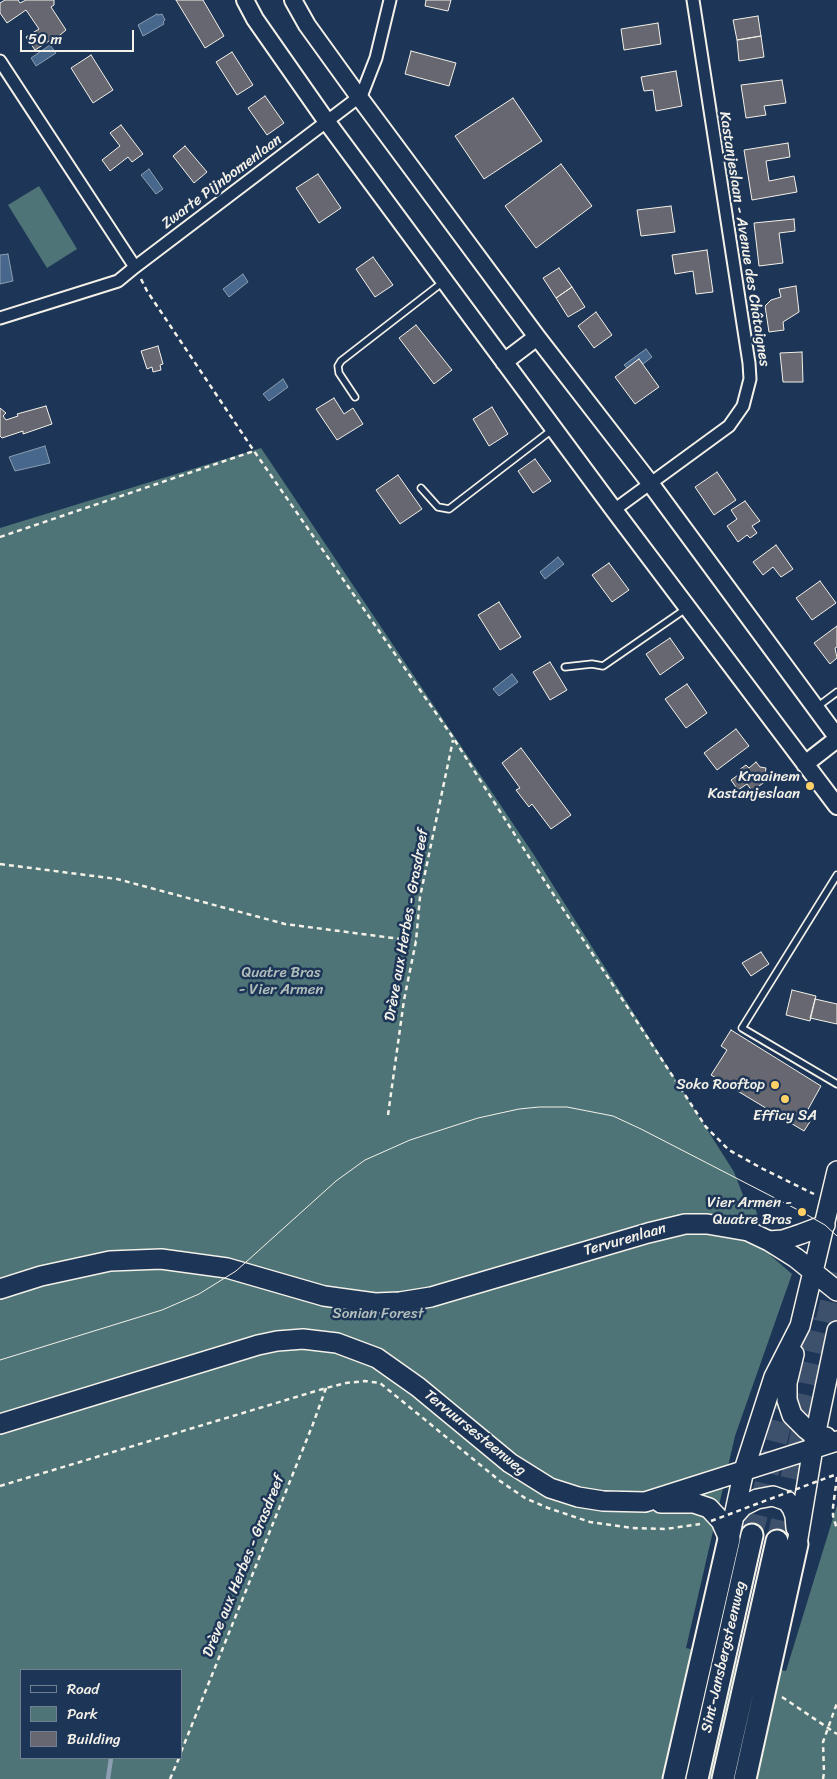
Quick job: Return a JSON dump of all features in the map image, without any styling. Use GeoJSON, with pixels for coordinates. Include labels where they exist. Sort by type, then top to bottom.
{"type":"FeatureCollection","features":[{"type":"Feature","properties":{"kind":"highway","name":"Sint-Jansbergsteenweg"},"geometry":{"type":"LineString","coordinates":[[697,1779],[752,1535]]}},
{"type":"Feature","properties":{"kind":"highway"},"geometry":{"type":"LineString","coordinates":[[674,1779],[729,1539]]}},
{"type":"Feature","properties":{"kind":"highway"},"geometry":{"type":"LineString","coordinates":[[745,1779],[766,1687],[787,1542]]}},
{"type":"Feature","properties":{"kind":"highway","name":"Sint-Jansbergsteenweg"},"geometry":{"type":"LineString","coordinates":[[723,1779],[787,1542]]}},
{"type":"Feature","properties":{"kind":"main road"},"geometry":{"type":"LineString","coordinates":[[814,1442],[806,1429],[792,1415],[786,1400],[787,1383],[813,1273],[818,1228],[837,1171]]}},
{"type":"Feature","properties":{"kind":"main road","name":"Tervurenlaan"},"geometry":{"type":"LineString","coordinates":[[0,1289],[41,1276],[110,1261],[161,1259],[227,1268],[324,1296],[375,1303],[400,1302],[438,1294],[685,1224],[730,1227],[748,1231],[769,1241],[796,1258],[837,1291]]}},
{"type":"Feature","properties":{"kind":"main road"},"geometry":{"type":"LineString","coordinates":[[769,1241],[783,1240],[818,1228]]}},
{"type":"Feature","properties":{"kind":"main road"},"geometry":{"type":"LineString","coordinates":[[729,1539],[744,1470],[774,1377],[800,1326]]}},
{"type":"Feature","properties":{"kind":"main road"},"geometry":{"type":"LineString","coordinates":[[787,1542],[814,1442],[837,1331]]}},
{"type":"Feature","properties":{"kind":"main road","name":"Tervuursesteenweg"},"geometry":{"type":"LineString","coordinates":[[0,1424],[258,1345],[303,1339],[337,1343],[377,1358],[397,1371],[510,1463],[550,1488],[578,1497],[603,1501],[645,1502],[744,1470],[814,1442]]}},
{"type":"Feature","properties":{"kind":"main road"},"geometry":{"type":"LineString","coordinates":[[814,1442],[837,1439]]}},
{"type":"Feature","properties":{"kind":"main road"},"geometry":{"type":"LineString","coordinates":[[735,1515],[743,1506],[757,1499],[773,1496],[787,1501],[795,1516],[787,1542]]}},
{"type":"Feature","properties":{"kind":"main road"},"geometry":{"type":"LineString","coordinates":[[645,1502],[694,1503],[709,1508],[721,1521],[729,1539]]}},
{"type":"Feature","properties":{"kind":"street"},"geometry":{"type":"LineString","coordinates":[[245,0],[255,19],[326,122],[837,806]]}},
{"type":"Feature","properties":{"kind":"street"},"geometry":{"type":"LineString","coordinates":[[293,0],[307,25],[359,97],[537,337],[650,483],[837,738],[805,764]]}},
{"type":"Feature","properties":{"kind":"street"},"geometry":{"type":"LineString","coordinates":[[359,97],[362,94],[376,58],[390,0]]}},
{"type":"Feature","properties":{"kind":"street","name":"Kastanjeslaan - Avenue des Châtaignes"},"geometry":{"type":"LineString","coordinates":[[614,510],[729,426],[743,406],[750,380],[749,363],[693,0]]}},
{"type":"Feature","properties":{"kind":"street"},"geometry":{"type":"LineString","coordinates":[[0,61],[135,267]]}},
{"type":"Feature","properties":{"kind":"street","name":"Zwarte Pijnbomenlaan"},"geometry":{"type":"LineString","coordinates":[[0,318],[118,281],[359,97]]}},
{"type":"Feature","properties":{"kind":"street"},"geometry":{"type":"LineString","coordinates":[[504,362],[537,337]]}},
{"type":"Feature","properties":{"kind":"lane"},"geometry":{"type":"LineString","coordinates":[[355,397],[339,373],[338,366],[444,281]]}},
{"type":"Feature","properties":{"kind":"lane"},"geometry":{"type":"LineString","coordinates":[[420,488],[438,507],[449,509],[554,429]]}},
{"type":"Feature","properties":{"kind":"lane"},"geometry":{"type":"LineString","coordinates":[[565,667],[592,664],[603,666],[688,607]]}},
{"type":"Feature","properties":{"kind":"lane"},"geometry":{"type":"LineString","coordinates":[[816,708],[837,692]]}},
{"type":"Feature","properties":{"kind":"lane"},"geometry":{"type":"LineString","coordinates":[[837,875],[742,1028],[837,1084]]}},
{"type":"Feature","properties":{"kind":"path"},"geometry":{"type":"LineString","coordinates":[[135,267],[147,291],[254,451],[454,739],[529,858],[706,1127],[729,1150],[814,1194]]}},
{"type":"Feature","properties":{"kind":"path"},"geometry":{"type":"LineString","coordinates":[[0,537],[254,451]]}},
{"type":"Feature","properties":{"kind":"path","name":"Drève aux Herbes - Grasdreef"},"geometry":{"type":"LineString","coordinates":[[388,1115],[404,1000],[416,941],[420,897],[454,739]]}},
{"type":"Feature","properties":{"kind":"path"},"geometry":{"type":"LineString","coordinates":[[0,864],[117,879],[285,924],[416,941]]}},
{"type":"Feature","properties":{"kind":"path"},"geometry":{"type":"LineString","coordinates":[[762,1218],[781,1219],[818,1228]]}},
{"type":"Feature","properties":{"kind":"path"},"geometry":{"type":"LineString","coordinates":[[0,1486],[346,1382],[365,1380],[380,1384],[421,1416]]}},
{"type":"Feature","properties":{"kind":"path","name":"Drève aux Herbes - Grasdreef"},"geometry":{"type":"LineString","coordinates":[[182,1750],[314,1424],[326,1388]]}},
{"type":"Feature","properties":{"kind":"path"},"geometry":{"type":"LineString","coordinates":[[711,1521],[837,1475],[833,1507],[833,1516],[837,1529]]}},
{"type":"Feature","properties":{"kind":"path"},"geometry":{"type":"LineString","coordinates":[[766,1687],[837,1734]]}},
{"type":"Feature","properties":{"kind":"path"},"geometry":{"type":"LineString","coordinates":[[823,1779],[823,1742],[837,1703]]}},
{"type":"Feature","properties":{"kind":"path"},"geometry":{"type":"LineString","coordinates":[[170,1779],[179,1759]]}},
{"type":"Feature","properties":{"kind":"green space"},"geometry":{"type":"Polygon","coordinates":[[[39,186],[77,249],[47,268],[8,205],[39,186]]]}},
{"type":"Feature","properties":{"kind":"green space","name":"Sonian Forest"},"geometry":{"type":"Polygon","coordinates":[[[261,448],[534,855],[734,1172],[743,1195],[753,1201],[770,1255],[792,1274],[735,1436],[686,1648],[786,1671],[837,1505],[837,1779],[0,1779],[0,528],[261,448]]]}},
{"type":"Feature","properties":{"kind":"water"},"geometry":{"type":"Polygon","coordinates":[[[157,14],[162,14],[165,20],[164,24],[143,36],[138,25],[157,14]]]}},
{"type":"Feature","properties":{"kind":"water"},"geometry":{"type":"Polygon","coordinates":[[[50,45],[56,53],[36,66],[31,58],[50,45]]]}},
{"type":"Feature","properties":{"kind":"water"},"geometry":{"type":"Polygon","coordinates":[[[149,169],[163,189],[156,194],[141,175],[149,169]]]}},
{"type":"Feature","properties":{"kind":"water"},"geometry":{"type":"Polygon","coordinates":[[[8,254],[13,281],[0,284],[0,255],[8,254]]]}},
{"type":"Feature","properties":{"kind":"water"},"geometry":{"type":"Polygon","coordinates":[[[243,274],[248,282],[229,297],[223,289],[243,274]]]}},
{"type":"Feature","properties":{"kind":"water"},"geometry":{"type":"Polygon","coordinates":[[[646,349],[652,357],[643,364],[639,359],[627,368],[624,365],[646,349]]]}},
{"type":"Feature","properties":{"kind":"water"},"geometry":{"type":"Polygon","coordinates":[[[283,379],[288,387],[269,401],[263,394],[283,379]]]}},
{"type":"Feature","properties":{"kind":"water"},"geometry":{"type":"Polygon","coordinates":[[[45,446],[50,463],[15,471],[9,457],[45,446]]]}},
{"type":"Feature","properties":{"kind":"water"},"geometry":{"type":"Polygon","coordinates":[[[558,557],[564,564],[545,579],[540,572],[558,557]]]}},
{"type":"Feature","properties":{"kind":"water"},"geometry":{"type":"Polygon","coordinates":[[[512,674],[518,682],[499,696],[493,689],[512,674]]]}},
{"type":"Feature","properties":{"kind":"building"},"geometry":{"type":"Polygon","coordinates":[[[5,0],[18,0],[20,3],[26,0],[54,0],[54,5],[51,7],[66,30],[53,41],[52,39],[35,50],[26,37],[39,29],[26,10],[7,23],[0,13],[0,3],[5,0]]]}},
{"type":"Feature","properties":{"kind":"building"},"geometry":{"type":"Polygon","coordinates":[[[176,0],[203,0],[224,36],[205,48],[176,0]]]}},
{"type":"Feature","properties":{"kind":"building"},"geometry":{"type":"Polygon","coordinates":[[[426,0],[451,0],[448,11],[425,6],[426,0]]]}},
{"type":"Feature","properties":{"kind":"building"},"geometry":{"type":"Polygon","coordinates":[[[758,16],[761,36],[737,40],[733,20],[758,16]]]}},
{"type":"Feature","properties":{"kind":"building"},"geometry":{"type":"Polygon","coordinates":[[[658,23],[661,44],[624,50],[621,29],[658,23]]]}},
{"type":"Feature","properties":{"kind":"building"},"geometry":{"type":"Polygon","coordinates":[[[761,36],[764,57],[739,61],[737,40],[761,36]]]}},
{"type":"Feature","properties":{"kind":"building"},"geometry":{"type":"Polygon","coordinates":[[[411,51],[456,63],[449,86],[405,74],[411,51]]]}},
{"type":"Feature","properties":{"kind":"building"},"geometry":{"type":"Polygon","coordinates":[[[232,52],[253,85],[237,95],[216,62],[232,52]]]}},
{"type":"Feature","properties":{"kind":"building"},"geometry":{"type":"Polygon","coordinates":[[[91,55],[113,90],[93,103],[71,68],[91,55]]]}},
{"type":"Feature","properties":{"kind":"building"},"geometry":{"type":"Polygon","coordinates":[[[676,71],[682,106],[656,111],[653,90],[644,91],[641,77],[676,71]]]}},
{"type":"Feature","properties":{"kind":"building"},"geometry":{"type":"Polygon","coordinates":[[[782,80],[786,103],[764,106],[766,115],[746,118],[741,85],[782,80]]]}},
{"type":"Feature","properties":{"kind":"building"},"geometry":{"type":"Polygon","coordinates":[[[265,96],[284,123],[267,135],[248,108],[265,96]]]}},
{"type":"Feature","properties":{"kind":"building"},"geometry":{"type":"Polygon","coordinates":[[[513,98],[542,141],[484,179],[455,136],[513,98]]]}},
{"type":"Feature","properties":{"kind":"building"},"geometry":{"type":"Polygon","coordinates":[[[121,125],[143,154],[132,162],[128,157],[110,171],[102,160],[120,146],[110,133],[121,125]]]}},
{"type":"Feature","properties":{"kind":"building"},"geometry":{"type":"Polygon","coordinates":[[[788,143],[790,157],[766,161],[769,181],[794,176],[797,192],[752,200],[744,150],[788,143]]]}},
{"type":"Feature","properties":{"kind":"building"},"geometry":{"type":"Polygon","coordinates":[[[185,146],[207,172],[194,183],[173,156],[185,146]]]}},
{"type":"Feature","properties":{"kind":"building"},"geometry":{"type":"Polygon","coordinates":[[[561,164],[592,206],[536,248],[505,206],[561,164]]]}},
{"type":"Feature","properties":{"kind":"building"},"geometry":{"type":"Polygon","coordinates":[[[318,174],[341,208],[319,223],[296,188],[318,174]]]}},
{"type":"Feature","properties":{"kind":"building"},"geometry":{"type":"Polygon","coordinates":[[[671,206],[675,232],[641,236],[637,210],[671,206]]]}},
{"type":"Feature","properties":{"kind":"building"},"geometry":{"type":"Polygon","coordinates":[[[794,219],[795,231],[779,233],[783,263],[759,266],[754,223],[794,219]]]}},
{"type":"Feature","properties":{"kind":"building"},"geometry":{"type":"Polygon","coordinates":[[[707,250],[713,292],[696,294],[693,271],[675,274],[672,255],[707,250]]]}},
{"type":"Feature","properties":{"kind":"building"},"geometry":{"type":"Polygon","coordinates":[[[373,257],[393,285],[375,297],[356,269],[373,257]]]}},
{"type":"Feature","properties":{"kind":"building"},"geometry":{"type":"Polygon","coordinates":[[[559,268],[572,287],[556,298],[543,278],[559,268]]]}},
{"type":"Feature","properties":{"kind":"building"},"geometry":{"type":"Polygon","coordinates":[[[796,286],[799,312],[783,322],[784,330],[769,332],[765,306],[771,300],[781,297],[779,289],[796,286]]]}},
{"type":"Feature","properties":{"kind":"building"},"geometry":{"type":"Polygon","coordinates":[[[572,287],[585,307],[568,317],[556,298],[572,287]]]}},
{"type":"Feature","properties":{"kind":"building"},"geometry":{"type":"Polygon","coordinates":[[[596,312],[612,335],[594,348],[578,326],[596,312]]]}},
{"type":"Feature","properties":{"kind":"building"},"geometry":{"type":"Polygon","coordinates":[[[416,325],[452,370],[434,384],[399,338],[416,325]]]}},
{"type":"Feature","properties":{"kind":"building"},"geometry":{"type":"Polygon","coordinates":[[[158,346],[163,364],[160,365],[161,370],[153,372],[152,367],[147,369],[141,351],[158,346]]]}},
{"type":"Feature","properties":{"kind":"building"},"geometry":{"type":"Polygon","coordinates":[[[802,352],[803,382],[783,382],[780,353],[802,352]]]}},
{"type":"Feature","properties":{"kind":"building"},"geometry":{"type":"Polygon","coordinates":[[[639,359],[659,387],[635,404],[615,377],[639,359]]]}},
{"type":"Feature","properties":{"kind":"building"},"geometry":{"type":"Polygon","coordinates":[[[334,398],[344,414],[353,408],[363,424],[337,440],[316,409],[334,398]]]}},
{"type":"Feature","properties":{"kind":"building"},"geometry":{"type":"Polygon","coordinates":[[[46,406],[52,424],[23,434],[23,431],[2,438],[0,436],[0,408],[6,413],[3,416],[6,420],[18,416],[17,414],[46,406]]]}},
{"type":"Feature","properties":{"kind":"building"},"geometry":{"type":"Polygon","coordinates":[[[492,407],[508,434],[489,446],[473,419],[492,407]]]}},
{"type":"Feature","properties":{"kind":"building"},"geometry":{"type":"Polygon","coordinates":[[[535,459],[551,481],[533,493],[518,471],[535,459]]]}},
{"type":"Feature","properties":{"kind":"building"},"geometry":{"type":"Polygon","coordinates":[[[717,472],[736,500],[714,515],[695,487],[717,472]]]}},
{"type":"Feature","properties":{"kind":"building"},"geometry":{"type":"Polygon","coordinates":[[[398,475],[422,509],[400,524],[376,490],[398,475]]]}},
{"type":"Feature","properties":{"kind":"building"},"geometry":{"type":"Polygon","coordinates":[[[745,501],[760,521],[752,526],[757,533],[750,538],[747,535],[738,542],[727,526],[737,519],[731,510],[745,501]]]}},
{"type":"Feature","properties":{"kind":"building"},"geometry":{"type":"Polygon","coordinates":[[[776,545],[793,569],[781,577],[773,567],[763,575],[753,562],[776,545]]]}},
{"type":"Feature","properties":{"kind":"building"},"geometry":{"type":"Polygon","coordinates":[[[609,563],[629,590],[612,602],[592,575],[609,563]]]}},
{"type":"Feature","properties":{"kind":"building"},"geometry":{"type":"Polygon","coordinates":[[[820,581],[836,603],[812,620],[796,598],[820,581]]]}},
{"type":"Feature","properties":{"kind":"building"},"geometry":{"type":"Polygon","coordinates":[[[499,602],[521,637],[500,650],[478,615],[499,602]]]}},
{"type":"Feature","properties":{"kind":"building"},"geometry":{"type":"Polygon","coordinates":[[[837,626],[837,647],[835,648],[837,658],[830,664],[814,643],[837,626]]]}},
{"type":"Feature","properties":{"kind":"building"},"geometry":{"type":"Polygon","coordinates":[[[670,638],[684,658],[660,675],[646,654],[670,638]]]}},
{"type":"Feature","properties":{"kind":"building"},"geometry":{"type":"Polygon","coordinates":[[[550,662],[567,690],[550,700],[533,672],[550,662]]]}},
{"type":"Feature","properties":{"kind":"building"},"geometry":{"type":"Polygon","coordinates":[[[687,684],[707,713],[686,728],[665,699],[687,684]]]}},
{"type":"Feature","properties":{"kind":"building"},"geometry":{"type":"Polygon","coordinates":[[[736,729],[749,746],[717,770],[704,753],[736,729]]]}},
{"type":"Feature","properties":{"kind":"building"},"geometry":{"type":"Polygon","coordinates":[[[521,748],[571,815],[551,829],[532,804],[529,807],[516,790],[520,788],[502,763],[521,748]]]}},
{"type":"Feature","properties":{"kind":"building"},"geometry":{"type":"Polygon","coordinates":[[[756,762],[760,767],[766,768],[765,774],[769,779],[752,791],[747,784],[738,790],[731,780],[741,773],[739,770],[746,765],[749,768],[756,762]]]}},
{"type":"Feature","properties":{"kind":"building"},"geometry":{"type":"Polygon","coordinates":[[[761,952],[769,964],[751,976],[742,963],[761,952]]]}},
{"type":"Feature","properties":{"kind":"building"},"geometry":{"type":"Polygon","coordinates":[[[792,990],[816,996],[810,1021],[786,1015],[792,990]]]}},
{"type":"Feature","properties":{"kind":"building"},"geometry":{"type":"Polygon","coordinates":[[[815,999],[837,1004],[837,1024],[810,1018],[815,999]]]}},
{"type":"Feature","properties":{"kind":"building"},"geometry":{"type":"Polygon","coordinates":[[[731,1030],[821,1086],[806,1113],[813,1117],[804,1131],[711,1075],[727,1050],[721,1046],[731,1030]]]}},
{"type":"Feature","properties":{"kind":"waterway"},"geometry":{"type":"LineString","coordinates":[[108,1779],[111,1759]]}},
{"type":"Feature","properties":{"kind":"tunnel"},"geometry":{"type":"LineString","coordinates":[[777,1541],[837,1273]]}},
{"type":"Feature","properties":{"kind":"tunnel"},"geometry":{"type":"LineString","coordinates":[[752,1535],[809,1316]]}},
{"type":"Feature","properties":{"kind":"tram line"},"geometry":{"type":"LineString","coordinates":[[0,1360],[162,1310],[199,1294],[236,1271],[336,1181],[365,1160],[410,1140],[478,1118],[519,1109],[567,1107],[613,1116],[802,1212],[825,1225],[837,1236]]}},
{"type":"Feature","properties":{"kind":"place","name":"Kraainem Kastanjeslaan"},"geometry":{"type":"Point","coordinates":[810,786]}},
{"type":"Feature","properties":{"kind":"place","name":"Soko Rooftop"},"geometry":{"type":"Point","coordinates":[775,1085]}},
{"type":"Feature","properties":{"kind":"place","name":"Efficy SA"},"geometry":{"type":"Point","coordinates":[785,1099]}},
{"type":"Feature","properties":{"kind":"place","name":"Vier Armen - Quatre Bras"},"geometry":{"type":"Point","coordinates":[802,1212]}},
{"type":"Feature","properties":{"kind":"park label","name":"Quatre Bras - Vier Armen"},"geometry":{"type":"Point","coordinates":[281,982]}}]}
